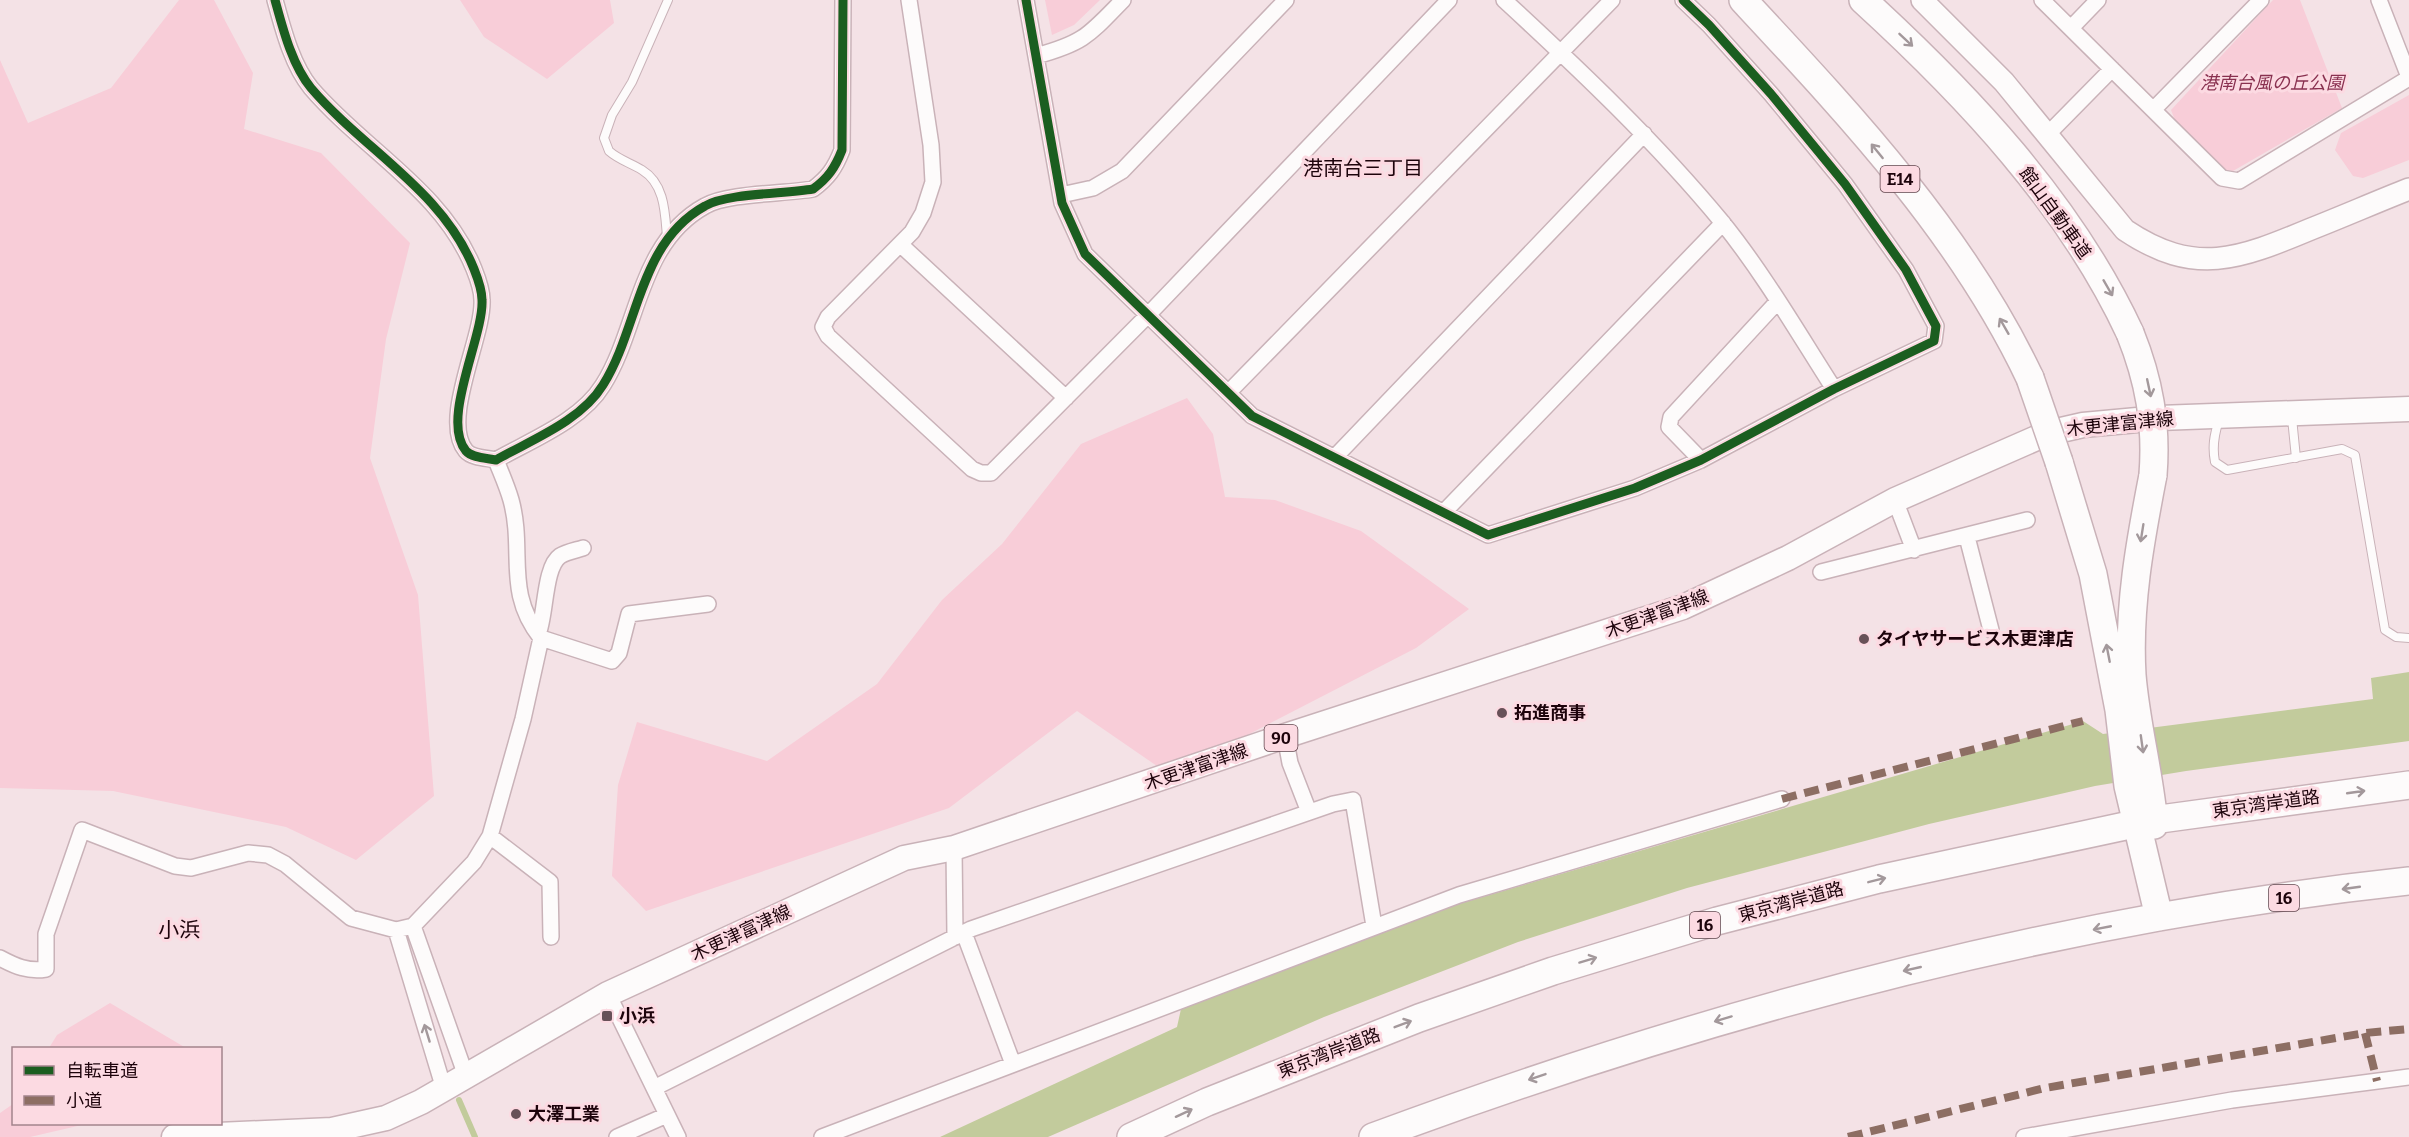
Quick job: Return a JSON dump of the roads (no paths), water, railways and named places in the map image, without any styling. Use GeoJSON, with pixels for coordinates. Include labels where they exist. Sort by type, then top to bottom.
{"type":"FeatureCollection","features":[{"type":"Feature","properties":{"kind":"highway","name":"E14"},"geometry":{"type":"LineString","coordinates":[[1743,0],[1859,128],[1938,227],[1986,294],[2030,378],[2059,462],[2093,574],[2128,708]]}},
{"type":"Feature","properties":{"kind":"highway","name":"館山自動車道"},"geometry":{"type":"LineString","coordinates":[[1863,0],[1920,53],[1983,119],[2031,177],[2086,253],[2130,333],[2146,376],[2153,411],[2153,475],[2132,604],[2132,676],[2128,708]]}},
{"type":"Feature","properties":{"kind":"highway"},"geometry":{"type":"LineString","coordinates":[[2128,708],[2145,822],[2159,867],[2159,917]]}},
{"type":"Feature","properties":{"kind":"highway","name":"東京湾岸道路"},"geometry":{"type":"LineString","coordinates":[[1131,1137],[1207,1102],[1408,1022],[1633,946],[1879,879],[2145,822],[2409,785]]}},
{"type":"Feature","properties":{"kind":"highway","name":"16"},"geometry":{"type":"LineString","coordinates":[[1373,1137],[1576,1064],[1756,1008],[2002,948],[2159,917],[2409,881]]}},
{"type":"Feature","properties":{"kind":"main road","name":"木更津富津線"},"geometry":{"type":"LineString","coordinates":[[174,1137],[333,1133],[386,1118],[444,1089],[608,994],[904,858],[954,848],[1285,736],[1683,607],[1788,558],[1895,500],[2048,433],[2082,425],[2159,418],[2409,409]]}},
{"type":"Feature","properties":{"kind":"street"},"geometry":{"type":"LineString","coordinates":[[275,0],[295,61],[312,88],[443,214],[473,265],[483,301],[464,383],[459,427],[465,450],[470,454],[496,460],[586,407],[603,386],[639,296],[667,237],[705,206],[722,200],[813,189],[825,181],[836,167],[842,150],[843,0]]}},
{"type":"Feature","properties":{"kind":"street"},"geometry":{"type":"LineString","coordinates":[[909,0],[931,145],[933,182],[923,213],[912,232],[828,316],[823,327],[828,336],[972,468],[981,473],[991,473],[1066,398],[1449,0]]}},
{"type":"Feature","properties":{"kind":"street"},"geometry":{"type":"LineString","coordinates":[[1026,0],[1061,195],[1071,227],[1085,254],[1252,416],[1488,535],[1635,488],[1701,460],[1834,389],[1934,341],[1936,326],[1906,270],[1845,184],[1771,94],[1709,25],[1683,0]]}},
{"type":"Feature","properties":{"kind":"street"},"geometry":{"type":"LineString","coordinates":[[1036,56],[1072,46],[1090,35],[1124,0]]}},
{"type":"Feature","properties":{"kind":"street"},"geometry":{"type":"LineString","coordinates":[[1061,195],[1093,188],[1122,171],[1286,0]]}},
{"type":"Feature","properties":{"kind":"street"},"geometry":{"type":"LineString","coordinates":[[1504,0],[1644,134],[1722,223],[1778,301],[1834,389]]}},
{"type":"Feature","properties":{"kind":"street"},"geometry":{"type":"LineString","coordinates":[[1228,393],[1612,0]]}},
{"type":"Feature","properties":{"kind":"street"},"geometry":{"type":"LineString","coordinates":[[1922,0],[2004,82],[2125,230],[2148,245],[2190,258],[2218,260],[2260,250],[2409,189]]}},
{"type":"Feature","properties":{"kind":"street"},"geometry":{"type":"LineString","coordinates":[[2042,0],[2222,178],[2239,181],[2409,77],[2379,0]]}},
{"type":"Feature","properties":{"kind":"street"},"geometry":{"type":"LineString","coordinates":[[2071,28],[2098,0]]}},
{"type":"Feature","properties":{"kind":"street"},"geometry":{"type":"LineString","coordinates":[[2154,109],[2261,0]]}},
{"type":"Feature","properties":{"kind":"street"},"geometry":{"type":"LineString","coordinates":[[2048,134],[2112,69]]}},
{"type":"Feature","properties":{"kind":"street"},"geometry":{"type":"LineString","coordinates":[[1335,457],[1644,134]]}},
{"type":"Feature","properties":{"kind":"street"},"geometry":{"type":"LineString","coordinates":[[1444,512],[1722,223]]}},
{"type":"Feature","properties":{"kind":"street"},"geometry":{"type":"LineString","coordinates":[[901,245],[1066,398]]}},
{"type":"Feature","properties":{"kind":"street"},"geometry":{"type":"LineString","coordinates":[[1701,460],[1669,427],[1671,417],[1778,301]]}},
{"type":"Feature","properties":{"kind":"street"},"geometry":{"type":"LineString","coordinates":[[496,460],[512,501],[520,601],[526,619],[540,636],[612,661],[619,652],[629,614],[708,604]]}},
{"type":"Feature","properties":{"kind":"street"},"geometry":{"type":"LineString","coordinates":[[1895,500],[1914,550]]}},
{"type":"Feature","properties":{"kind":"street"},"geometry":{"type":"LineString","coordinates":[[1821,572],[2027,520]]}},
{"type":"Feature","properties":{"kind":"street"},"geometry":{"type":"LineString","coordinates":[[1967,537],[1991,630]]}},
{"type":"Feature","properties":{"kind":"street"},"geometry":{"type":"LineString","coordinates":[[0,958],[18,968],[35,971],[46,969],[46,934],[82,830],[175,866],[191,868],[248,853],[268,855],[285,864],[351,918],[396,930],[413,926],[474,862],[490,836],[523,719],[551,570],[560,556],[584,548]]}},
{"type":"Feature","properties":{"kind":"street"},"geometry":{"type":"LineString","coordinates":[[1285,736],[1290,763],[1309,812]]}},
{"type":"Feature","properties":{"kind":"street"},"geometry":{"type":"LineString","coordinates":[[822,1137],[1459,895],[1782,799]]}},
{"type":"Feature","properties":{"kind":"street"},"geometry":{"type":"LineString","coordinates":[[654,1088],[960,935],[1112,878],[1309,812],[1353,800],[1374,926]]}},
{"type":"Feature","properties":{"kind":"street"},"geometry":{"type":"LineString","coordinates":[[490,836],[550,882],[551,937]]}},
{"type":"Feature","properties":{"kind":"street"},"geometry":{"type":"LineString","coordinates":[[954,848],[960,935],[1013,1064]]}},
{"type":"Feature","properties":{"kind":"street"},"geometry":{"type":"LineString","coordinates":[[413,926],[466,1076]]}},
{"type":"Feature","properties":{"kind":"street"},"geometry":{"type":"LineString","coordinates":[[396,930],[444,1089]]}},
{"type":"Feature","properties":{"kind":"street"},"geometry":{"type":"LineString","coordinates":[[608,994],[678,1137]]}},
{"type":"Feature","properties":{"kind":"street"},"geometry":{"type":"LineString","coordinates":[[2024,1137],[2232,1100],[2409,1077]]}},
{"type":"Feature","properties":{"kind":"street"},"geometry":{"type":"LineString","coordinates":[[617,1137],[667,1115]]}},
{"type":"Feature","properties":{"kind":"lane"},"geometry":{"type":"LineString","coordinates":[[667,237],[665,207],[660,190],[644,171],[615,157],[605,145],[604,138],[612,115],[632,82],[668,0]]}},
{"type":"Feature","properties":{"kind":"lane"},"geometry":{"type":"LineString","coordinates":[[2292,414],[2296,458]]}},
{"type":"Feature","properties":{"kind":"lane"},"geometry":{"type":"LineString","coordinates":[[2220,416],[2214,435],[2213,452],[2215,462],[2227,470],[2342,449],[2355,455],[2385,630],[2396,637],[2409,638]]}},
{"type":"Feature","properties":{"kind":"waterway"},"geometry":{"type":"LineString","coordinates":[[459,1100],[475,1137]]}},
{"type":"Feature","properties":{"kind":"place","name":"タイヤサービス木更津店"},"geometry":{"type":"Point","coordinates":[1864,639]}},
{"type":"Feature","properties":{"kind":"place","name":"拓進商事"},"geometry":{"type":"Point","coordinates":[1502,713]}},
{"type":"Feature","properties":{"kind":"place","name":"小浜"},"geometry":{"type":"Point","coordinates":[607,1016]}},
{"type":"Feature","properties":{"kind":"place","name":"大澤工業"},"geometry":{"type":"Point","coordinates":[516,1114]}},
{"type":"Feature","properties":{"kind":"district","name":"港南台三丁目"},"geometry":{"type":"Point","coordinates":[1363,168]}},
{"type":"Feature","properties":{"kind":"district","name":"小浜"},"geometry":{"type":"Point","coordinates":[179,930]}},
{"type":"Feature","properties":{"kind":"park label","name":"港南台風の丘公園"},"geometry":{"type":"Point","coordinates":[2272,83]}}]}
